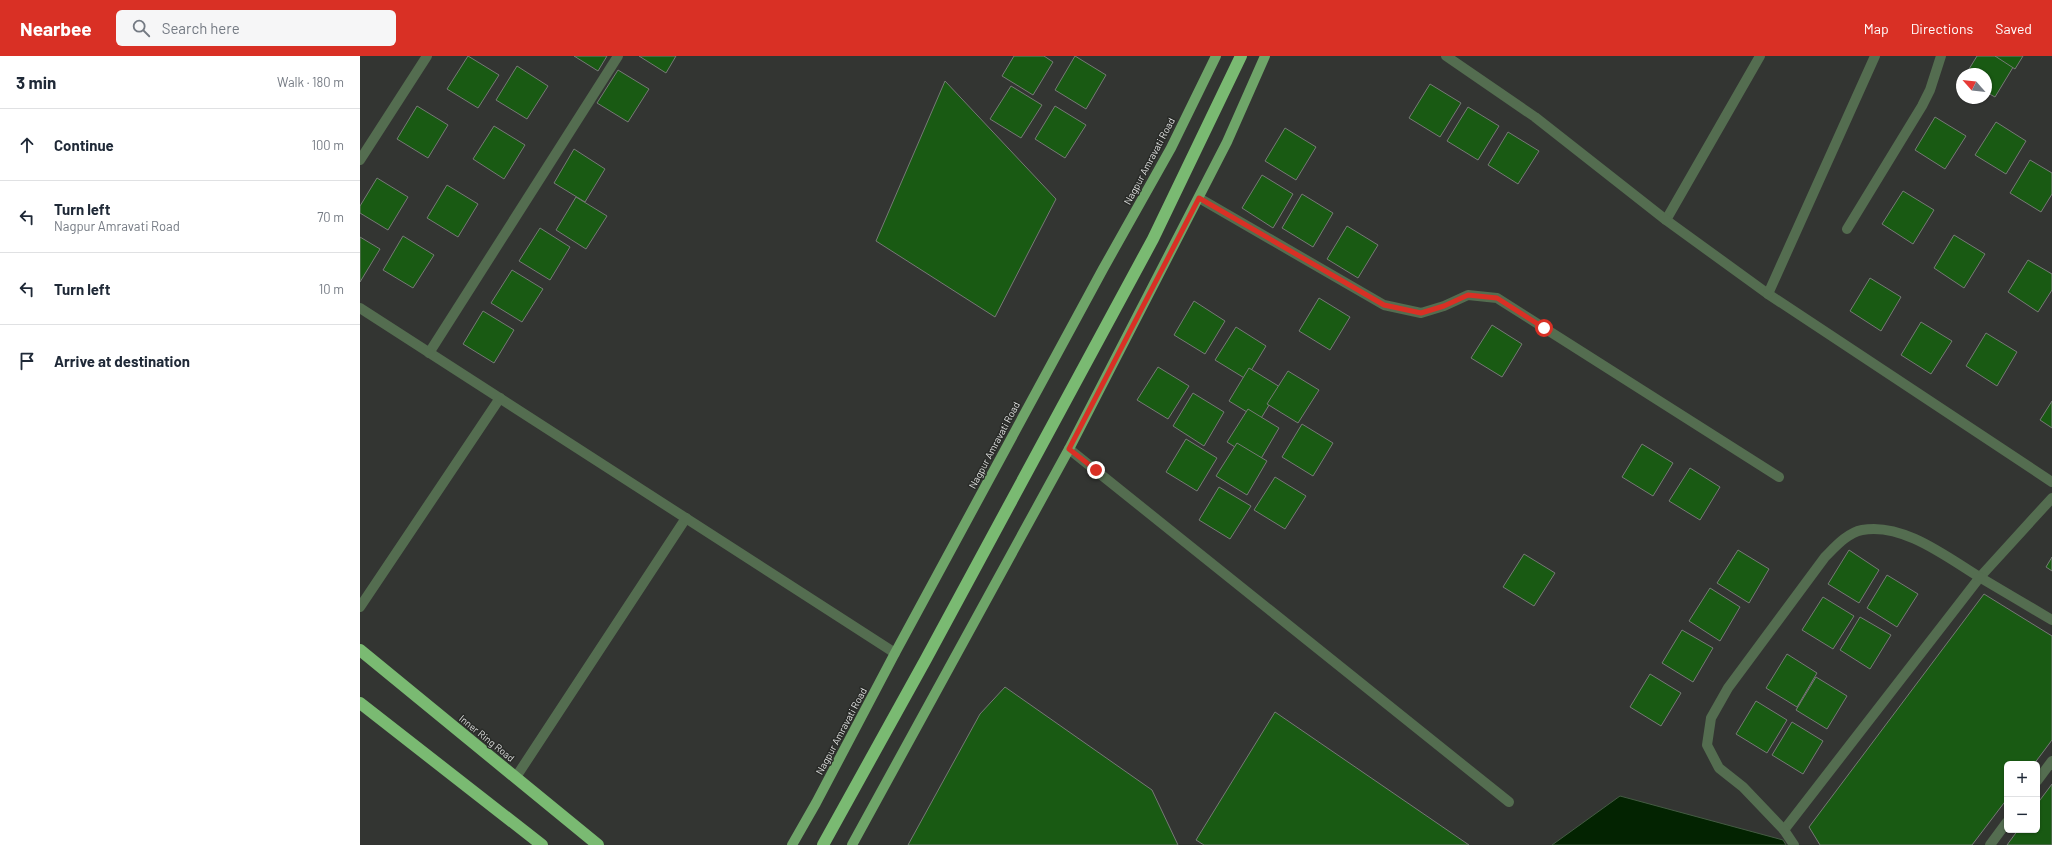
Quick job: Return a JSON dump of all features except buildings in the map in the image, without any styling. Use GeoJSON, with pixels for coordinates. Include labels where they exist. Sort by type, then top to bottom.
{"type":"FeatureCollection","features":[{"type":"Feature","properties":{"kind":"highway"},"geometry":{"type":"LineString","coordinates":[[823,845],[926,659],[1153,239],[1241,56]]}},
{"type":"Feature","properties":{"kind":"highway","name":"Inner Ring Road"},"geometry":{"type":"LineString","coordinates":[[360,650],[598,845]]}},
{"type":"Feature","properties":{"kind":"highway"},"geometry":{"type":"LineString","coordinates":[[360,703],[542,845]]}},
{"type":"Feature","properties":{"kind":"main road","name":"Nagpur Amravati Road"},"geometry":{"type":"LineString","coordinates":[[792,845],[1103,269],[1171,148],[1216,56]]}},
{"type":"Feature","properties":{"kind":"main road"},"geometry":{"type":"LineString","coordinates":[[852,845],[1069,449],[1227,142],[1265,56]]}},
{"type":"Feature","properties":{"kind":"street"},"geometry":{"type":"LineString","coordinates":[[360,160],[427,56]]}},
{"type":"Feature","properties":{"kind":"street"},"geometry":{"type":"LineString","coordinates":[[429,353],[618,56]]}},
{"type":"Feature","properties":{"kind":"street"},"geometry":{"type":"LineString","coordinates":[[1446,56],[1535,117],[1666,220],[1768,294],[2052,482]]}},
{"type":"Feature","properties":{"kind":"street"},"geometry":{"type":"LineString","coordinates":[[1666,220],[1760,56]]}},
{"type":"Feature","properties":{"kind":"street"},"geometry":{"type":"LineString","coordinates":[[1768,294],[1875,56]]}},
{"type":"Feature","properties":{"kind":"street"},"geometry":{"type":"LineString","coordinates":[[1847,229],[1922,106],[1930,90],[1941,56]]}},
{"type":"Feature","properties":{"kind":"street"},"geometry":{"type":"LineString","coordinates":[[1199,198],[1384,305],[1421,313],[1444,306],[1468,295],[1497,298],[1779,477]]}},
{"type":"Feature","properties":{"kind":"street"},"geometry":{"type":"LineString","coordinates":[[360,308],[895,653]]}},
{"type":"Feature","properties":{"kind":"street"},"geometry":{"type":"LineString","coordinates":[[360,607],[500,398]]}},
{"type":"Feature","properties":{"kind":"street"},"geometry":{"type":"LineString","coordinates":[[1069,449],[1509,802]]}},
{"type":"Feature","properties":{"kind":"street"},"geometry":{"type":"LineString","coordinates":[[1784,830],[1980,577],[2052,498]]}},
{"type":"Feature","properties":{"kind":"street"},"geometry":{"type":"LineString","coordinates":[[516,777],[686,518]]}},
{"type":"Feature","properties":{"kind":"street"},"geometry":{"type":"LineString","coordinates":[[1794,845],[1784,830],[1743,787],[1719,768],[1707,745],[1711,718],[1728,688],[1825,557],[1841,540],[1860,530],[1880,529],[1903,534],[1927,545],[2052,620]]}},
{"type":"Feature","properties":{"kind":"street"},"geometry":{"type":"LineString","coordinates":[[2040,777],[2052,761]]}},
{"type":"Feature","properties":{"kind":"street"},"geometry":{"type":"LineString","coordinates":[[1990,845],[2004,826]]}},
{"type":"Feature","properties":{"kind":"shaded area"},"geometry":{"type":"Polygon","coordinates":[[[1620,796],[1783,840],[1786,845],[1552,845],[1620,796]]]}},
{"type":"Feature","properties":{"kind":"route"},"geometry":{"type":"LineString","coordinates":[[1096,470],[1069,449],[1199,198],[1384,305],[1421,313],[1444,306],[1468,295],[1497,298],[1544,328]]}}]}
